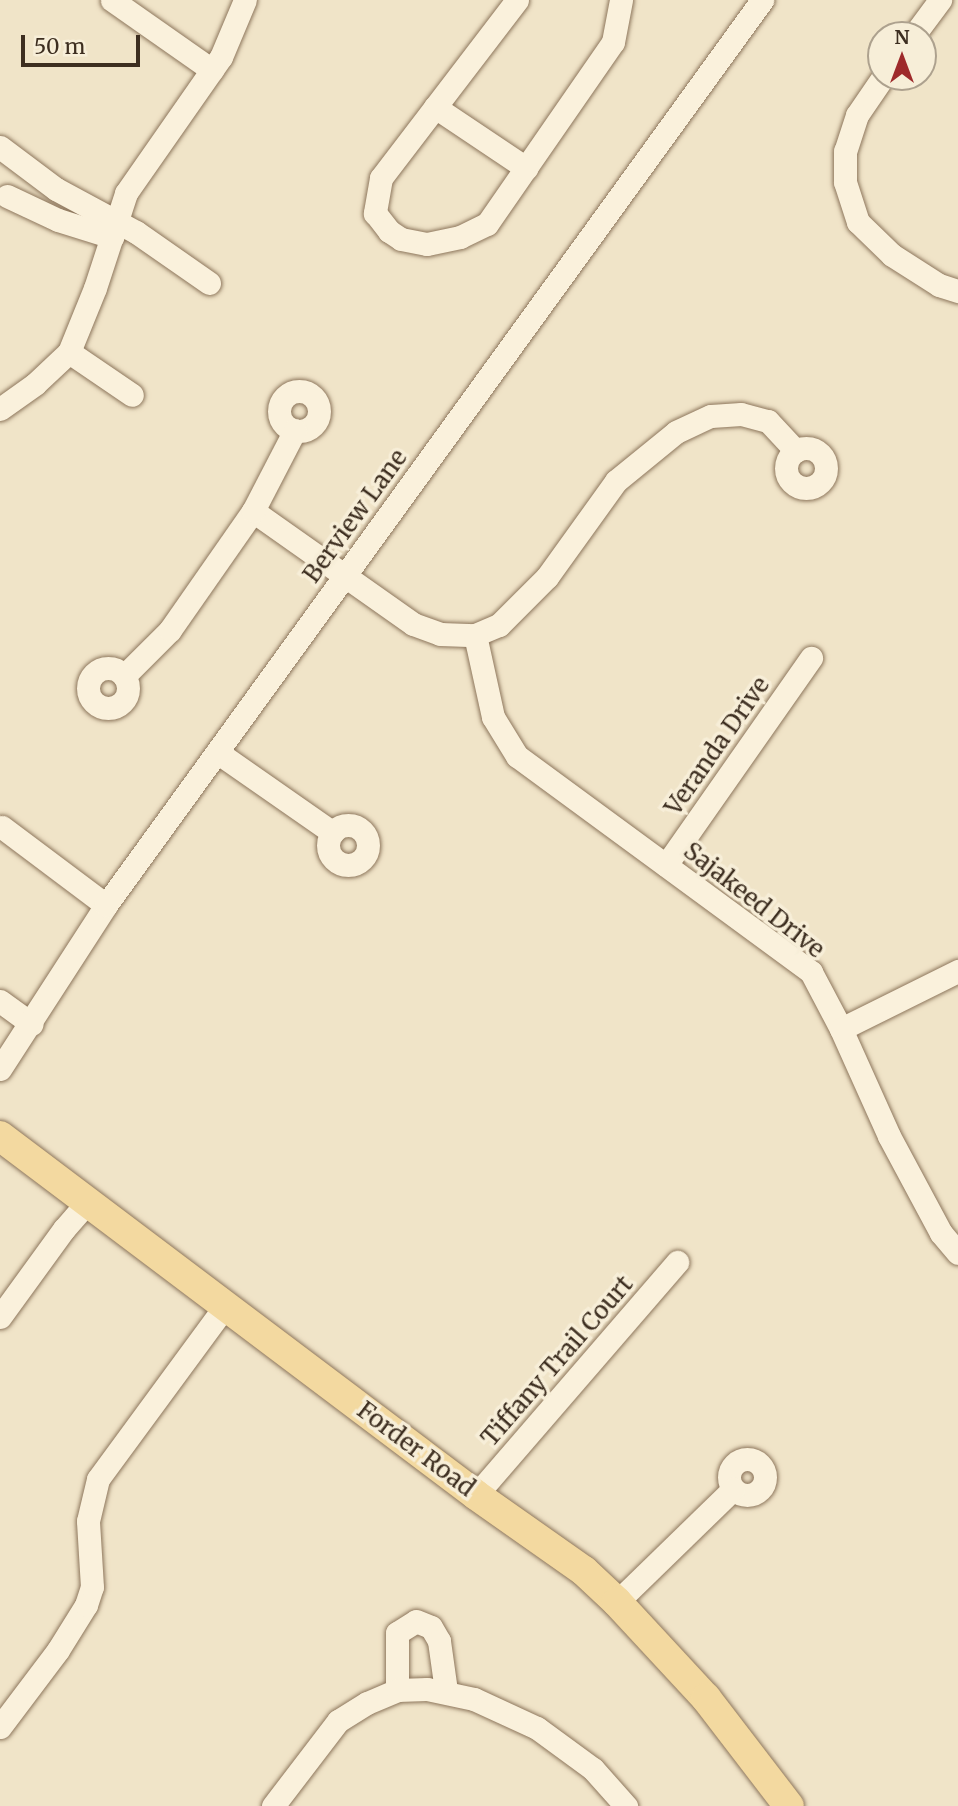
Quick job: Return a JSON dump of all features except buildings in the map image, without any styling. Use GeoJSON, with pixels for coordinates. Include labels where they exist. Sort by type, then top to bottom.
{"type":"FeatureCollection","features":[{"type":"Feature","properties":{"kind":"main road","name":"Forder Road"},"geometry":{"type":"LineString","coordinates":[[0,1136],[476,1495],[584,1571],[617,1602],[706,1698],[789,1806]]}},
{"type":"Feature","properties":{"kind":"street"},"geometry":{"type":"LineString","coordinates":[[112,0],[212,70]]}},
{"type":"Feature","properties":{"kind":"street"},"geometry":{"type":"LineString","coordinates":[[0,409],[35,384],[69,352],[126,193],[221,57],[245,0]]}},
{"type":"Feature","properties":{"kind":"street"},"geometry":{"type":"LineString","coordinates":[[517,0],[381,178],[375,213],[389,231],[401,239],[427,244],[460,237],[487,224],[613,42],[618,28],[621,0]]}},
{"type":"Feature","properties":{"kind":"street","name":"Berview Lane"},"geometry":{"type":"LineString","coordinates":[[0,1069],[32,1024],[106,905],[762,0]]}},
{"type":"Feature","properties":{"kind":"street"},"geometry":{"type":"LineString","coordinates":[[924,21],[940,0]]}},
{"type":"Feature","properties":{"kind":"street"},"geometry":{"type":"LineString","coordinates":[[873,91],[857,115],[845,150],[845,182],[858,222],[892,255],[939,285],[958,291]]}},
{"type":"Feature","properties":{"kind":"street"},"geometry":{"type":"LineString","coordinates":[[435,107],[526,168]]}},
{"type":"Feature","properties":{"kind":"street"},"geometry":{"type":"LineString","coordinates":[[0,147],[114,229],[209,283]]}},
{"type":"Feature","properties":{"kind":"street"},"geometry":{"type":"LineString","coordinates":[[23,165],[4,201],[58,220],[114,229]]}},
{"type":"Feature","properties":{"kind":"street"},"geometry":{"type":"LineString","coordinates":[[69,352],[132,395]]}},
{"type":"Feature","properties":{"kind":"street"},"geometry":{"type":"LineString","coordinates":[[253,511],[413,624],[440,634],[475,635],[499,625],[547,577],[616,481],[676,432],[711,416],[741,414],[768,421],[796,451]]}},
{"type":"Feature","properties":{"kind":"street"},"geometry":{"type":"LineString","coordinates":[[124,676],[170,630],[253,511],[290,445],[295,430]]}},
{"type":"Feature","properties":{"kind":"street","name":"Sajakeed Drive"},"geometry":{"type":"LineString","coordinates":[[475,635],[493,716],[517,756],[811,972],[841,1029],[889,1136],[941,1233],[958,1253]]}},
{"type":"Feature","properties":{"kind":"street","name":"Veranda Drive"},"geometry":{"type":"LineString","coordinates":[[666,865],[811,658]]}},
{"type":"Feature","properties":{"kind":"street"},"geometry":{"type":"LineString","coordinates":[[217,752],[332,833]]}},
{"type":"Feature","properties":{"kind":"street"},"geometry":{"type":"LineString","coordinates":[[2,827],[106,905]]}},
{"type":"Feature","properties":{"kind":"street"},"geometry":{"type":"LineString","coordinates":[[841,1029],[958,971]]}},
{"type":"Feature","properties":{"kind":"street"},"geometry":{"type":"LineString","coordinates":[[0,1001],[32,1024]]}},
{"type":"Feature","properties":{"kind":"street"},"geometry":{"type":"LineString","coordinates":[[0,1317],[64,1229],[88,1203]]}},
{"type":"Feature","properties":{"kind":"street","name":"Tiffany Trail Court"},"geometry":{"type":"LineString","coordinates":[[476,1495],[677,1262]]}},
{"type":"Feature","properties":{"kind":"street"},"geometry":{"type":"LineString","coordinates":[[0,1727],[58,1650],[86,1605],[92,1587],[88,1521],[98,1479],[225,1306]]}},
{"type":"Feature","properties":{"kind":"street"},"geometry":{"type":"LineString","coordinates":[[617,1602],[733,1489]]}},
{"type":"Feature","properties":{"kind":"street"},"geometry":{"type":"LineString","coordinates":[[397,1690],[397,1633],[416,1621],[430,1627],[439,1641],[446,1691]]}},
{"type":"Feature","properties":{"kind":"street"},"geometry":{"type":"LineString","coordinates":[[273,1806],[338,1721],[367,1703],[397,1690],[446,1691],[474,1699],[537,1728],[593,1769],[626,1806]]}}]}
